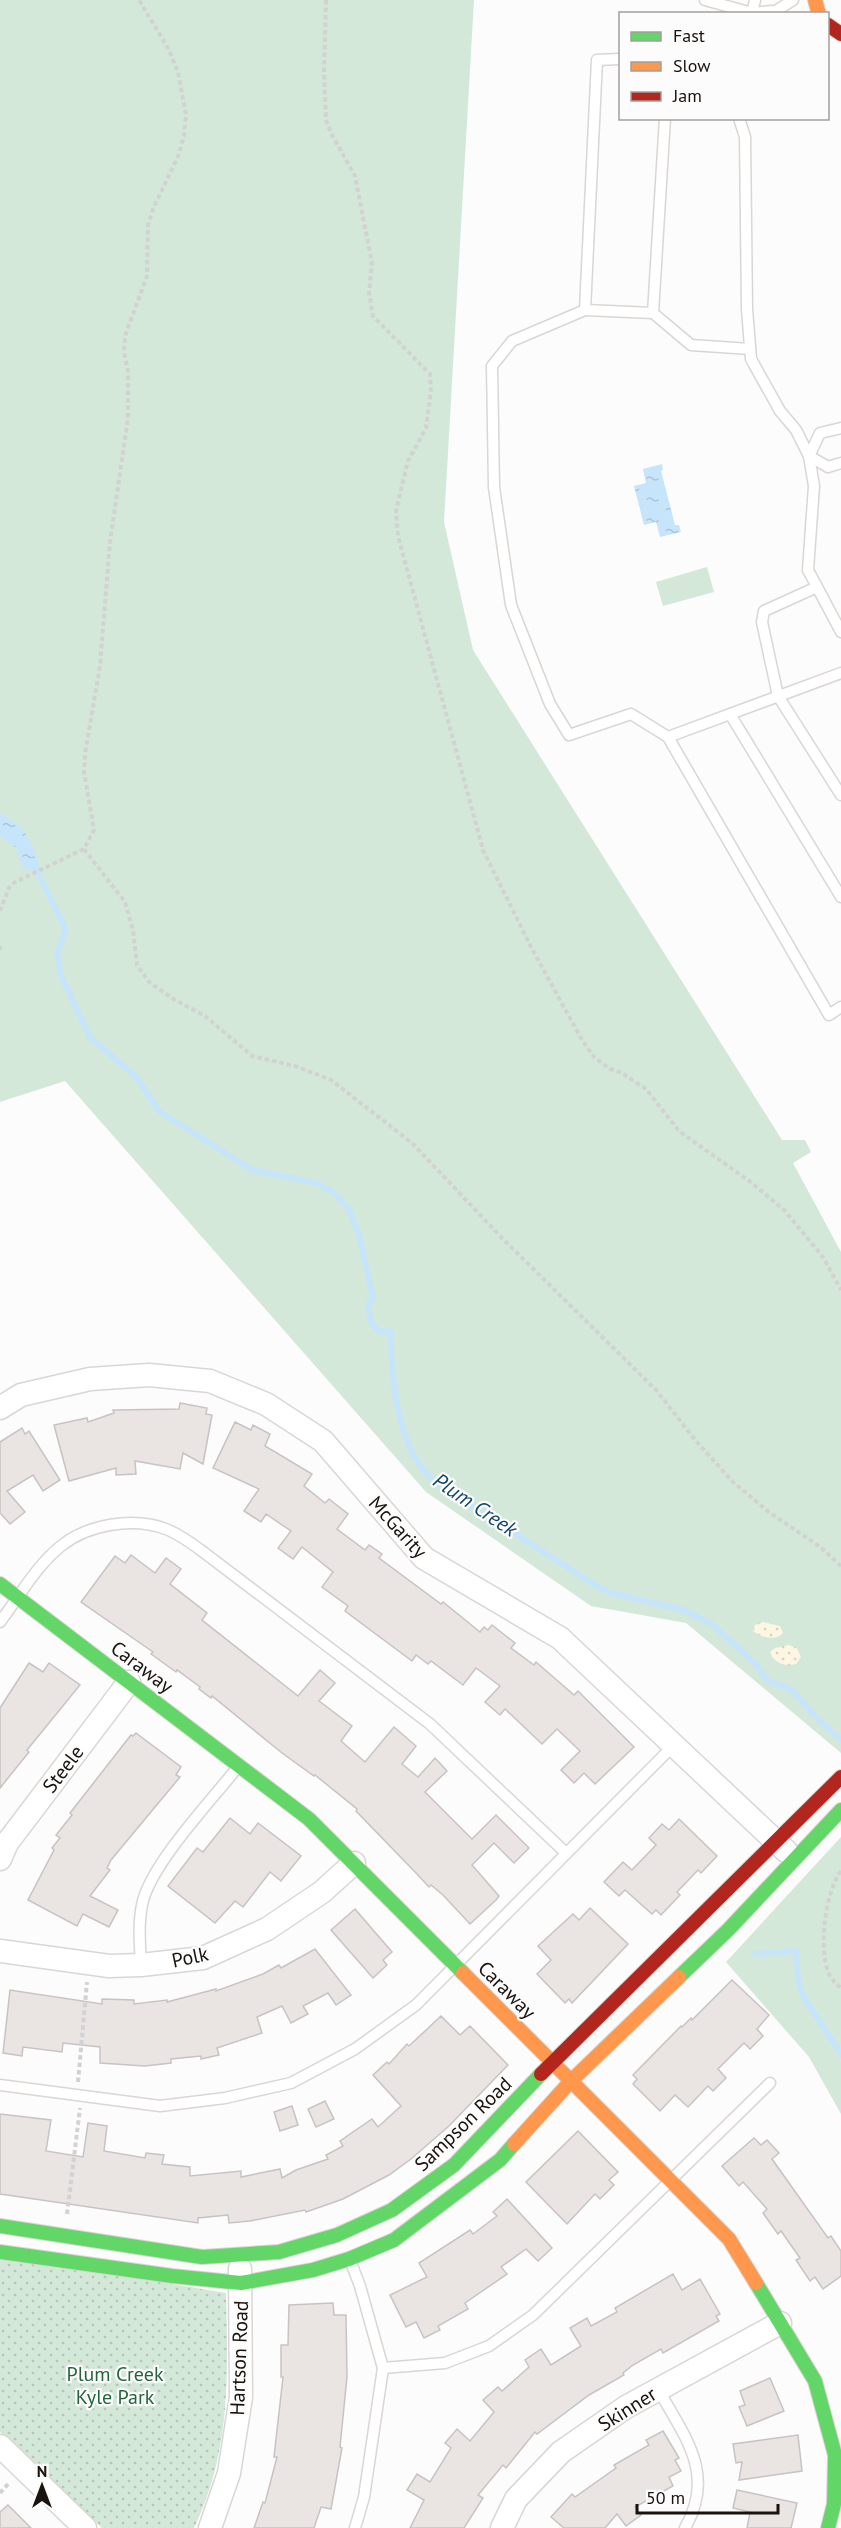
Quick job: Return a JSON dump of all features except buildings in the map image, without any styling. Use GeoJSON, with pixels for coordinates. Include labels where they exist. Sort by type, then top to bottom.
{"type":"FeatureCollection","features":[{"type":"Feature","properties":{"kind":"street","name":"McGarity"},"geometry":{"type":"LineString","coordinates":[[0,1408],[21,1395],[90,1379],[149,1375],[210,1381],[266,1404],[323,1441],[424,1558],[560,1638],[775,1841],[795,1857]]}},
{"type":"Feature","properties":{"kind":"street","name":"Caraway"},"geometry":{"type":"LineString","coordinates":[[0,1584],[309,1819],[729,2239],[815,2380],[835,2455],[834,2504],[828,2528]]}},
{"type":"Feature","properties":{"kind":"street","name":"Steele"},"geometry":{"type":"LineString","coordinates":[[0,1859],[7,1843],[129,1682]]}},
{"type":"Feature","properties":{"kind":"street","name":"Sampson Road"},"geometry":{"type":"LineString","coordinates":[[0,2226],[202,2257],[240,2256],[279,2252],[337,2235],[400,2206],[454,2165],[552,2062],[841,1777]]}},
{"type":"Feature","properties":{"kind":"street"},"geometry":{"type":"LineString","coordinates":[[0,2252],[172,2276],[241,2283],[313,2270],[349,2259],[394,2240],[500,2160],[570,2080],[728,1930],[841,1810]]}},
{"type":"Feature","properties":{"kind":"street","name":"Polk"},"geometry":{"type":"LineString","coordinates":[[0,1951],[109,1966],[203,1958],[267,1929],[322,1892],[354,1863]]}},
{"type":"Feature","properties":{"kind":"street","name":"Hartson Road"},"geometry":{"type":"LineString","coordinates":[[210,2528],[229,2474],[241,2397],[240,2256]]}},
{"type":"Feature","properties":{"kind":"street","name":"Skinner"},"geometry":{"type":"LineString","coordinates":[[502,2528],[516,2499],[561,2452],[626,2407],[780,2323]]}},
{"type":"Feature","properties":{"kind":"street"},"geometry":{"type":"LineString","coordinates":[[0,2446],[85,2528]]}},
{"type":"Feature","properties":{"kind":"lane"},"geometry":{"type":"LineString","coordinates":[[705,0],[748,12]]}},
{"type":"Feature","properties":{"kind":"lane"},"geometry":{"type":"LineString","coordinates":[[772,12],[793,0]]}},
{"type":"Feature","properties":{"kind":"lane"},"geometry":{"type":"LineString","coordinates":[[585,310],[597,60],[619,59]]}},
{"type":"Feature","properties":{"kind":"lane"},"geometry":{"type":"LineString","coordinates":[[653,313],[665,120]]}},
{"type":"Feature","properties":{"kind":"lane"},"geometry":{"type":"LineString","coordinates":[[741,120],[745,137],[751,359],[780,411],[796,430],[809,456],[814,486],[808,570],[841,632]]}},
{"type":"Feature","properties":{"kind":"lane"},"geometry":{"type":"LineString","coordinates":[[750,349],[691,345],[653,313],[585,310],[512,341],[492,366],[494,487],[512,605],[550,704],[569,735],[632,714],[668,737],[829,1015],[841,1007]]}},
{"type":"Feature","properties":{"kind":"lane"},"geometry":{"type":"LineString","coordinates":[[809,456],[820,434],[841,428]]}},
{"type":"Feature","properties":{"kind":"lane"},"geometry":{"type":"LineString","coordinates":[[809,456],[828,467],[841,463]]}},
{"type":"Feature","properties":{"kind":"lane"},"geometry":{"type":"LineString","coordinates":[[817,587],[764,610],[762,622],[778,696],[841,795]]}},
{"type":"Feature","properties":{"kind":"lane"},"geometry":{"type":"LineString","coordinates":[[668,737],[841,673]]}},
{"type":"Feature","properties":{"kind":"lane"},"geometry":{"type":"LineString","coordinates":[[730,714],[841,897]]}},
{"type":"Feature","properties":{"kind":"lane"},"geometry":{"type":"LineString","coordinates":[[0,1622],[39,1570],[60,1547],[74,1538],[98,1528],[121,1524],[149,1525],[166,1529],[202,1551],[430,1724],[566,1853]]}},
{"type":"Feature","properties":{"kind":"lane"},"geometry":{"type":"LineString","coordinates":[[0,2085],[160,2106],[225,2098],[291,2083],[355,2049],[416,2005],[674,1744]]}},
{"type":"Feature","properties":{"kind":"lane"},"geometry":{"type":"LineString","coordinates":[[141,1965],[142,1904],[150,1880],[239,1766]]}},
{"type":"Feature","properties":{"kind":"lane"},"geometry":{"type":"LineString","coordinates":[[383,2368],[445,2363],[489,2346],[534,2315],[770,2083]]}},
{"type":"Feature","properties":{"kind":"lane"},"geometry":{"type":"LineString","coordinates":[[349,2259],[360,2286],[383,2368],[366,2486],[355,2528]]}},
{"type":"Feature","properties":{"kind":"lane"},"geometry":{"type":"LineString","coordinates":[[658,2389],[693,2451],[700,2480],[695,2510],[685,2528]]}},
{"type":"Feature","properties":{"kind":"path"},"geometry":{"type":"LineString","coordinates":[[0,911],[9,888],[30,874],[84,849],[94,830],[84,772],[85,754],[100,666],[110,542],[128,418],[128,371],[124,352],[124,336],[147,276],[148,225],[153,208],[169,178],[184,135],[186,115],[178,72],[169,50],[139,0]]}},
{"type":"Feature","properties":{"kind":"path"},"geometry":{"type":"LineString","coordinates":[[326,0],[324,72],[326,120],[356,176],[372,263],[369,304],[373,316],[430,374],[431,390],[426,428],[408,461],[396,512],[398,536],[483,850],[542,966],[582,1040],[594,1057],[610,1069],[622,1073],[646,1089],[679,1131],[752,1183],[785,1211],[823,1257],[841,1290]]}},
{"type":"Feature","properties":{"kind":"path"},"geometry":{"type":"LineString","coordinates":[[84,849],[125,902],[133,930],[137,965],[149,982],[175,1000],[205,1016],[252,1056],[295,1066],[331,1080],[392,1126],[412,1143],[502,1238],[656,1390],[696,1441],[732,1481],[770,1513],[819,1546],[841,1566]]}},
{"type":"Feature","properties":{"kind":"path"},"geometry":{"type":"LineString","coordinates":[[841,1871],[827,1899],[825,1935],[828,1970],[834,1982],[841,1988]]}},
{"type":"Feature","properties":{"kind":"path"},"geometry":{"type":"LineString","coordinates":[[64,2235],[79,2095],[89,1964]]}},
{"type":"Feature","properties":{"kind":"green space"},"geometry":{"type":"Polygon","coordinates":[[[0,0],[474,0],[444,522],[473,650],[782,1140],[805,1140],[811,1152],[793,1163],[841,1252],[841,1753],[686,1623],[591,1606],[426,1492],[65,1081],[0,1102],[0,0]]]}},
{"type":"Feature","properties":{"kind":"green space"},"geometry":{"type":"Polygon","coordinates":[[[707,567],[714,592],[663,606],[656,582],[707,567]]]}},
{"type":"Feature","properties":{"kind":"green space"},"geometry":{"type":"Polygon","coordinates":[[[841,1837],[841,2114],[809,2057],[726,1962],[841,1837]]]}},
{"type":"Feature","properties":{"kind":"green space","name":"Plum Creek Kyle Park"},"geometry":{"type":"Polygon","coordinates":[[[0,2255],[226,2293],[225,2412],[215,2470],[194,2528],[102,2528],[0,2432],[0,2255]]]}},
{"type":"Feature","properties":{"kind":"sand"},"geometry":{"type":"Polygon","coordinates":[[[763,1622],[780,1626],[783,1633],[768,1638],[753,1631],[755,1625],[763,1622]]]}},
{"type":"Feature","properties":{"kind":"sand"},"geometry":{"type":"Polygon","coordinates":[[[789,1645],[797,1648],[801,1657],[796,1664],[784,1664],[774,1659],[770,1652],[775,1648],[789,1645]]]}},
{"type":"Feature","properties":{"kind":"water"},"geometry":{"type":"Polygon","coordinates":[[[662,464],[663,470],[661,471],[675,525],[679,525],[681,532],[660,537],[656,522],[644,525],[634,486],[646,483],[643,469],[662,464]]]}},
{"type":"Feature","properties":{"kind":"water"},"geometry":{"type":"Polygon","coordinates":[[[0,813],[26,834],[34,848],[39,865],[31,870],[23,868],[16,848],[0,836],[0,813]]]}},
{"type":"Feature","properties":{"kind":"waterway","name":"Plum Creek"},"geometry":{"type":"LineString","coordinates":[[32,861],[66,930],[57,953],[61,976],[90,1037],[137,1078],[159,1111],[252,1170],[317,1183],[334,1193],[349,1209],[359,1235],[373,1298],[368,1305],[371,1323],[380,1332],[390,1331],[394,1387],[402,1426],[417,1461],[428,1475],[440,1486],[598,1587],[612,1593],[684,1610],[713,1625],[755,1663],[767,1680],[792,1690],[841,1740]]}},
{"type":"Feature","properties":{"kind":"waterway"},"geometry":{"type":"LineString","coordinates":[[755,1954],[796,1951],[798,1979],[803,1996],[841,2054]]}},
{"type":"Feature","properties":{"kind":"traffic: fast"},"geometry":{"type":"LineString","coordinates":[[0,1584],[309,1819],[463,1973]]}},
{"type":"Feature","properties":{"kind":"traffic: fast"},"geometry":{"type":"LineString","coordinates":[[679,1977],[728,1930],[841,1810]]}},
{"type":"Feature","properties":{"kind":"traffic: fast"},"geometry":{"type":"LineString","coordinates":[[0,2226],[202,2257],[279,2252],[337,2235],[392,2210],[454,2165],[541,2074]]}},
{"type":"Feature","properties":{"kind":"traffic: fast"},"geometry":{"type":"LineString","coordinates":[[0,2252],[172,2276],[241,2283],[313,2270],[349,2259],[394,2240],[500,2160],[514,2144]]}},
{"type":"Feature","properties":{"kind":"traffic: fast"},"geometry":{"type":"LineString","coordinates":[[756,2283],[815,2381],[835,2455],[834,2504],[828,2528]]}},
{"type":"Feature","properties":{"kind":"traffic: slow"},"geometry":{"type":"LineString","coordinates":[[815,0],[818,12]]}},
{"type":"Feature","properties":{"kind":"traffic: slow"},"geometry":{"type":"LineString","coordinates":[[463,1973],[729,2239],[756,2283]]}},
{"type":"Feature","properties":{"kind":"traffic: slow"},"geometry":{"type":"LineString","coordinates":[[514,2144],[571,2081],[679,1977]]}},
{"type":"Feature","properties":{"kind":"traffic: jam"},"geometry":{"type":"LineString","coordinates":[[829,26],[841,34]]}},
{"type":"Feature","properties":{"kind":"traffic: jam"},"geometry":{"type":"LineString","coordinates":[[541,2074],[841,1777]]}}]}
